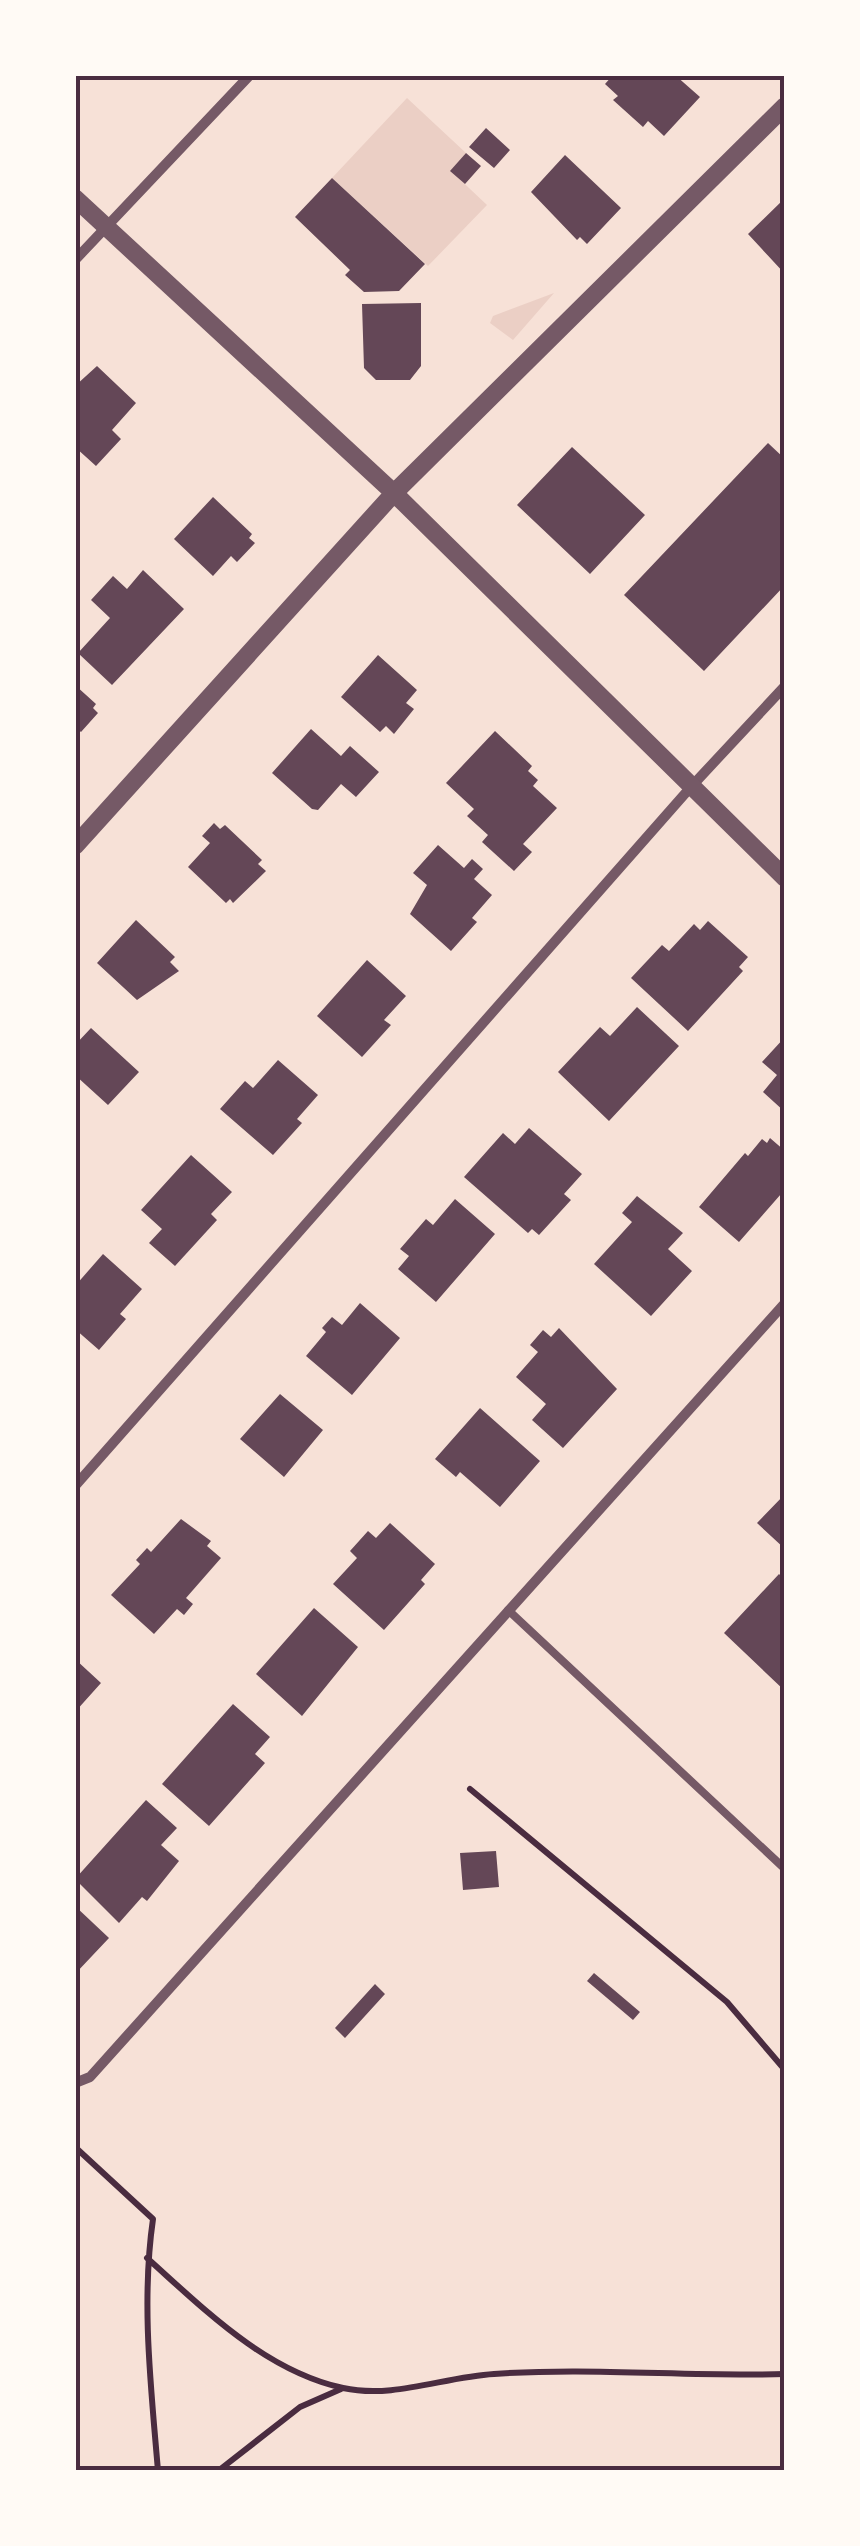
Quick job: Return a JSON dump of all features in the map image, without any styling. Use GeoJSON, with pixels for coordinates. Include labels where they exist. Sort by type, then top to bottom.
{"type":"FeatureCollection","features":[{"type":"Feature","properties":{"kind":"street"},"geometry":{"type":"LineString","coordinates":[[75,260],[250,75]]}},
{"type":"Feature","properties":{"kind":"street"},"geometry":{"type":"LineString","coordinates":[[75,846],[394,493],[785,106]]}},
{"type":"Feature","properties":{"kind":"street"},"geometry":{"type":"LineString","coordinates":[[75,198],[394,493],[785,878]]}},
{"type":"Feature","properties":{"kind":"street"},"geometry":{"type":"LineString","coordinates":[[75,1486],[690,788],[785,686]]}},
{"type":"Feature","properties":{"kind":"street"},"geometry":{"type":"LineString","coordinates":[[75,2084],[90,2077],[785,1303]]}},
{"type":"Feature","properties":{"kind":"lane"},"geometry":{"type":"LineString","coordinates":[[508,1610],[785,1869]]}},
{"type":"Feature","properties":{"kind":"path"},"geometry":{"type":"LineString","coordinates":[[470,1789],[727,2002],[785,2070]]}},
{"type":"Feature","properties":{"kind":"path"},"geometry":{"type":"LineString","coordinates":[[75,2147],[153,2219],[147,2258],[149,2371],[158,2471]]}},
{"type":"Feature","properties":{"kind":"path"},"geometry":{"type":"LineString","coordinates":[[147,2258],[222,2326],[296,2371],[343,2388],[394,2391],[493,2374],[785,2374]]}},
{"type":"Feature","properties":{"kind":"path"},"geometry":{"type":"LineString","coordinates":[[218,2471],[300,2407],[343,2388]]}},
{"type":"Feature","properties":{"kind":"shaded area"},"geometry":{"type":"Polygon","coordinates":[[[407,98],[466,153],[451,171],[487,205],[428,266],[332,178],[407,98]]]}},
{"type":"Feature","properties":{"kind":"shaded area"},"geometry":{"type":"Polygon","coordinates":[[[554,293],[513,340],[490,323],[493,316],[554,293]]]}},
{"type":"Feature","properties":{"kind":"building"},"geometry":{"type":"Polygon","coordinates":[[[613,75],[675,75],[700,97],[664,136],[648,121],[643,127],[613,100],[618,96],[605,84],[613,75]]]}},
{"type":"Feature","properties":{"kind":"building"},"geometry":{"type":"Polygon","coordinates":[[[486,128],[510,150],[494,168],[469,147],[486,128]]]}},
{"type":"Feature","properties":{"kind":"building"},"geometry":{"type":"Polygon","coordinates":[[[466,153],[481,166],[465,184],[450,171],[466,153]]]}},
{"type":"Feature","properties":{"kind":"building"},"geometry":{"type":"Polygon","coordinates":[[[565,155],[621,208],[587,244],[580,237],[577,240],[531,192],[565,155]]]}},
{"type":"Feature","properties":{"kind":"building"},"geometry":{"type":"Polygon","coordinates":[[[332,178],[425,264],[399,291],[364,292],[345,275],[350,270],[295,217],[332,178]]]}},
{"type":"Feature","properties":{"kind":"building"},"geometry":{"type":"Polygon","coordinates":[[[785,198],[785,274],[748,234],[785,198]]]}},
{"type":"Feature","properties":{"kind":"building"},"geometry":{"type":"Polygon","coordinates":[[[421,303],[421,366],[410,380],[376,380],[364,368],[362,304],[421,303]]]}},
{"type":"Feature","properties":{"kind":"building"},"geometry":{"type":"Polygon","coordinates":[[[97,366],[136,403],[112,430],[121,439],[96,466],[75,447],[75,386],[97,366]]]}},
{"type":"Feature","properties":{"kind":"building"},"geometry":{"type":"Polygon","coordinates":[[[768,443],[785,459],[785,585],[704,671],[624,595],[768,443]]]}},
{"type":"Feature","properties":{"kind":"building"},"geometry":{"type":"Polygon","coordinates":[[[572,447],[645,515],[590,574],[517,505],[572,447]]]}},
{"type":"Feature","properties":{"kind":"building"},"geometry":{"type":"Polygon","coordinates":[[[213,497],[252,534],[249,538],[255,543],[237,562],[231,556],[213,576],[174,539],[213,497]]]}},
{"type":"Feature","properties":{"kind":"building"},"geometry":{"type":"Polygon","coordinates":[[[143,570],[184,609],[112,685],[78,653],[110,618],[91,600],[113,576],[127,589],[143,570]]]}},
{"type":"Feature","properties":{"kind":"building"},"geometry":{"type":"Polygon","coordinates":[[[378,655],[417,690],[406,703],[414,709],[394,734],[386,726],[380,732],[341,697],[378,655]]]}},
{"type":"Feature","properties":{"kind":"building"},"geometry":{"type":"Polygon","coordinates":[[[75,685],[96,704],[93,708],[98,713],[81,732],[75,727],[75,685]]]}},
{"type":"Feature","properties":{"kind":"building"},"geometry":{"type":"Polygon","coordinates":[[[311,729],[341,756],[350,746],[379,772],[356,797],[341,784],[318,810],[312,809],[272,773],[311,729]]]}},
{"type":"Feature","properties":{"kind":"building"},"geometry":{"type":"Polygon","coordinates":[[[495,731],[532,766],[528,771],[538,780],[533,786],[557,808],[523,844],[532,852],[514,871],[482,842],[488,835],[467,816],[474,809],[446,783],[495,731]]]}},
{"type":"Feature","properties":{"kind":"building"},"geometry":{"type":"Polygon","coordinates":[[[214,823],[220,829],[225,825],[262,860],[258,864],[266,871],[233,903],[230,899],[226,903],[188,867],[210,843],[202,836],[214,823]]]}},
{"type":"Feature","properties":{"kind":"building"},"geometry":{"type":"Polygon","coordinates":[[[438,845],[464,868],[472,859],[483,869],[474,879],[492,895],[472,918],[477,922],[451,951],[410,914],[427,885],[413,873],[438,845]]]}},
{"type":"Feature","properties":{"kind":"building"},"geometry":{"type":"Polygon","coordinates":[[[136,920],[175,957],[170,962],[179,971],[137,1000],[97,963],[136,920]]]}},
{"type":"Feature","properties":{"kind":"building"},"geometry":{"type":"Polygon","coordinates":[[[708,921],[748,957],[739,967],[743,971],[688,1031],[631,978],[662,945],[669,951],[694,924],[700,930],[708,921]]]}},
{"type":"Feature","properties":{"kind":"building"},"geometry":{"type":"Polygon","coordinates":[[[367,960],[406,996],[384,1020],[391,1025],[362,1057],[317,1016],[367,960]]]}},
{"type":"Feature","properties":{"kind":"building"},"geometry":{"type":"Polygon","coordinates":[[[637,1007],[679,1046],[609,1121],[558,1072],[600,1027],[610,1036],[637,1007]]]}},
{"type":"Feature","properties":{"kind":"building"},"geometry":{"type":"Polygon","coordinates":[[[91,1028],[139,1072],[108,1105],[75,1075],[75,1045],[91,1028]]]}},
{"type":"Feature","properties":{"kind":"building"},"geometry":{"type":"Polygon","coordinates":[[[785,1037],[785,1112],[763,1092],[777,1075],[762,1062],[785,1037]]]}},
{"type":"Feature","properties":{"kind":"building"},"geometry":{"type":"Polygon","coordinates":[[[278,1060],[318,1095],[297,1119],[302,1123],[273,1155],[220,1109],[245,1081],[253,1088],[278,1060]]]}},
{"type":"Feature","properties":{"kind":"building"},"geometry":{"type":"Polygon","coordinates":[[[529,1128],[582,1174],[564,1194],[571,1200],[539,1235],[532,1229],[528,1233],[464,1177],[503,1133],[515,1144],[529,1128]]]}},
{"type":"Feature","properties":{"kind":"building"},"geometry":{"type":"Polygon","coordinates":[[[770,1138],[785,1151],[785,1197],[781,1194],[739,1242],[699,1207],[745,1153],[748,1156],[762,1139],[767,1143],[770,1138]]]}},
{"type":"Feature","properties":{"kind":"building"},"geometry":{"type":"Polygon","coordinates":[[[191,1155],[232,1192],[211,1214],[217,1220],[175,1266],[149,1243],[162,1229],[141,1210],[191,1155]]]}},
{"type":"Feature","properties":{"kind":"building"},"geometry":{"type":"Polygon","coordinates":[[[637,1196],[683,1233],[668,1249],[692,1271],[651,1316],[594,1264],[632,1222],[622,1213],[637,1196]]]}},
{"type":"Feature","properties":{"kind":"building"},"geometry":{"type":"Polygon","coordinates":[[[455,1199],[495,1234],[436,1302],[398,1269],[409,1256],[400,1249],[426,1219],[433,1225],[455,1199]]]}},
{"type":"Feature","properties":{"kind":"building"},"geometry":{"type":"Polygon","coordinates":[[[103,1254],[142,1289],[120,1314],[126,1319],[99,1350],[75,1329],[75,1286],[103,1254]]]}},
{"type":"Feature","properties":{"kind":"building"},"geometry":{"type":"Polygon","coordinates":[[[360,1303],[400,1338],[352,1395],[306,1356],[326,1332],[322,1328],[332,1317],[342,1325],[360,1303]]]}},
{"type":"Feature","properties":{"kind":"building"},"geometry":{"type":"Polygon","coordinates":[[[559,1328],[617,1389],[563,1448],[532,1420],[546,1404],[516,1377],[538,1352],[530,1345],[543,1330],[551,1337],[559,1328]]]}},
{"type":"Feature","properties":{"kind":"building"},"geometry":{"type":"Polygon","coordinates":[[[280,1394],[323,1430],[284,1477],[240,1439],[280,1394]]]}},
{"type":"Feature","properties":{"kind":"building"},"geometry":{"type":"Polygon","coordinates":[[[480,1408],[540,1461],[500,1507],[460,1472],[456,1477],[435,1459],[480,1408]]]}},
{"type":"Feature","properties":{"kind":"building"},"geometry":{"type":"Polygon","coordinates":[[[785,1494],[785,1549],[757,1523],[785,1494]]]}},
{"type":"Feature","properties":{"kind":"building"},"geometry":{"type":"Polygon","coordinates":[[[181,1519],[211,1541],[207,1546],[221,1558],[186,1598],[193,1604],[184,1615],[177,1609],[154,1634],[111,1595],[140,1564],[136,1560],[147,1548],[151,1552],[181,1519]]]}},
{"type":"Feature","properties":{"kind":"building"},"geometry":{"type":"Polygon","coordinates":[[[390,1523],[435,1564],[421,1580],[425,1584],[384,1630],[333,1584],[357,1558],[350,1551],[368,1531],[376,1538],[390,1523]]]}},
{"type":"Feature","properties":{"kind":"building"},"geometry":{"type":"Polygon","coordinates":[[[779,1574],[785,1580],[785,1691],[724,1633],[779,1574]]]}},
{"type":"Feature","properties":{"kind":"building"},"geometry":{"type":"Polygon","coordinates":[[[314,1608],[358,1647],[302,1716],[256,1674],[314,1608]]]}},
{"type":"Feature","properties":{"kind":"building"},"geometry":{"type":"Polygon","coordinates":[[[75,1659],[101,1683],[75,1712],[75,1659]]]}},
{"type":"Feature","properties":{"kind":"building"},"geometry":{"type":"Polygon","coordinates":[[[233,1704],[270,1737],[255,1754],[265,1763],[209,1826],[162,1784],[233,1704]]]}},
{"type":"Feature","properties":{"kind":"building"},"geometry":{"type":"Polygon","coordinates":[[[146,1800],[177,1828],[161,1845],[179,1861],[147,1901],[142,1897],[119,1923],[75,1879],[146,1800]]]}},
{"type":"Feature","properties":{"kind":"building"},"geometry":{"type":"Polygon","coordinates":[[[496,1851],[499,1887],[463,1890],[460,1853],[496,1851]]]}},
{"type":"Feature","properties":{"kind":"building"},"geometry":{"type":"Polygon","coordinates":[[[75,1906],[109,1938],[75,1974],[75,1906]]]}},
{"type":"Feature","properties":{"kind":"building"},"geometry":{"type":"Polygon","coordinates":[[[594,1973],[640,2012],[633,2020],[587,1981],[594,1973]]]}},
{"type":"Feature","properties":{"kind":"building"},"geometry":{"type":"Polygon","coordinates":[[[375,1984],[385,1994],[345,2038],[335,2028],[375,1984]]]}}]}
